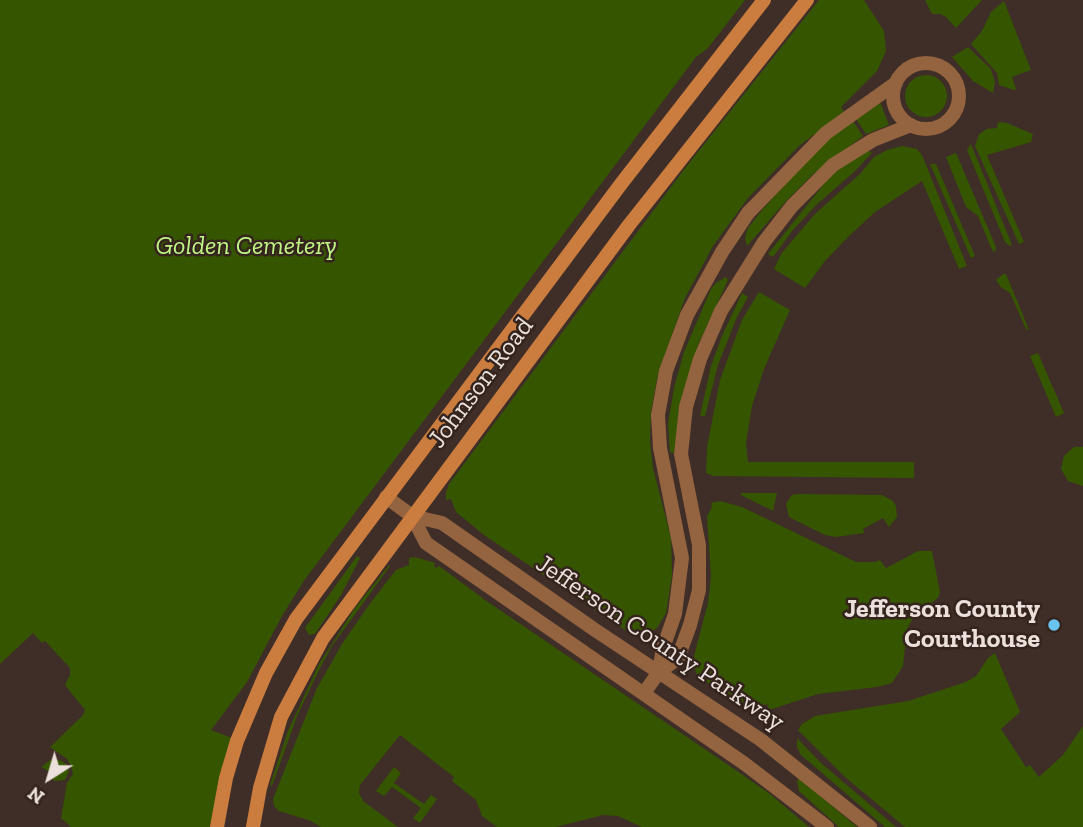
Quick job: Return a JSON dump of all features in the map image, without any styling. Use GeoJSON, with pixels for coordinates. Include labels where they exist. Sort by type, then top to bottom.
{"type":"FeatureCollection","features":[{"type":"Feature","properties":{"kind":"main road","name":"Johnson Road"},"geometry":{"type":"LineString","coordinates":[[217,827],[226,778],[237,741],[280,645],[312,596],[621,184],[764,0]]}},
{"type":"Feature","properties":{"kind":"main road","name":"Johnson Road"},"geometry":{"type":"LineString","coordinates":[[253,827],[268,755],[281,717],[294,688],[323,638],[629,225],[807,0]]}},
{"type":"Feature","properties":{"kind":"street"},"geometry":{"type":"LineString","coordinates":[[659,672],[663,648],[675,614],[682,558],[660,448],[658,415],[666,372],[687,315],[722,252],[748,213],[797,159],[826,133],[896,83],[909,67],[927,63],[945,69],[956,83],[959,100],[950,118],[934,128],[925,129],[911,125],[896,111],[893,101],[896,83]]}},
{"type":"Feature","properties":{"kind":"street"},"geometry":{"type":"LineString","coordinates":[[644,693],[659,672],[678,658],[699,590],[699,545],[681,454],[685,407],[700,359],[716,323],[747,268],[792,206],[833,165],[873,139],[911,125]]}},
{"type":"Feature","properties":{"kind":"street"},"geometry":{"type":"LineString","coordinates":[[670,490],[687,488]]}},
{"type":"Feature","properties":{"kind":"street","name":"Jefferson County Parkway"},"geometry":{"type":"LineString","coordinates":[[386,497],[412,516],[442,523],[761,740],[870,827]]}},
{"type":"Feature","properties":{"kind":"street","name":"Jefferson County Parkway"},"geometry":{"type":"LineString","coordinates":[[412,516],[426,543],[745,764],[827,827]]}},
{"type":"Feature","properties":{"kind":"green space","name":"Golden Cemetery"},"geometry":{"type":"Polygon","coordinates":[[[0,0],[745,0],[708,48],[696,57],[303,582],[247,682],[211,730],[232,738],[210,827],[71,827],[61,818],[67,783],[73,774],[71,766],[67,759],[50,747],[85,710],[65,685],[70,668],[45,641],[42,643],[33,633],[0,664],[0,0]]]}},
{"type":"Feature","properties":{"kind":"green space"},"geometry":{"type":"Polygon","coordinates":[[[819,0],[864,0],[884,31],[886,51],[877,71],[841,107],[844,112],[799,146],[748,198],[713,246],[685,298],[658,374],[651,412],[653,468],[671,538],[672,576],[666,613],[657,628],[647,635],[644,629],[637,632],[625,630],[484,535],[456,512],[451,499],[446,500],[446,493],[449,484],[686,167],[819,0]]]}},
{"type":"Feature","properties":{"kind":"green space"},"geometry":{"type":"Polygon","coordinates":[[[925,0],[982,0],[956,28],[946,17],[932,14],[925,0]]]}},
{"type":"Feature","properties":{"kind":"green space"},"geometry":{"type":"Polygon","coordinates":[[[1004,1],[1031,70],[1012,77],[1016,89],[1014,90],[999,85],[997,73],[971,44],[982,31],[991,12],[1004,1]]]}},
{"type":"Feature","properties":{"kind":"green space"},"geometry":{"type":"Polygon","coordinates":[[[968,47],[991,69],[995,82],[993,93],[973,81],[952,57],[968,47]]]}},
{"type":"Feature","properties":{"kind":"green space"},"geometry":{"type":"Polygon","coordinates":[[[926,75],[941,81],[947,96],[941,111],[926,117],[911,111],[905,96],[911,81],[926,75]]]}},
{"type":"Feature","properties":{"kind":"green space"},"geometry":{"type":"Polygon","coordinates":[[[880,102],[889,125],[866,134],[856,119],[880,102]]]}},
{"type":"Feature","properties":{"kind":"green space"},"geometry":{"type":"Polygon","coordinates":[[[853,121],[863,136],[812,175],[747,246],[745,238],[748,228],[762,210],[826,139],[853,121]]]}},
{"type":"Feature","properties":{"kind":"green space"},"geometry":{"type":"Polygon","coordinates":[[[998,122],[1033,134],[1031,142],[987,155],[1024,242],[1019,244],[975,146],[979,134],[987,129],[997,128],[998,122]]]}},
{"type":"Feature","properties":{"kind":"green space"},"geometry":{"type":"Polygon","coordinates":[[[971,144],[1012,245],[1010,246],[1005,242],[967,150],[971,144]]]}},
{"type":"Feature","properties":{"kind":"green space"},"geometry":{"type":"Polygon","coordinates":[[[902,146],[917,149],[922,155],[967,266],[959,269],[922,181],[875,212],[825,261],[805,288],[774,269],[781,254],[815,214],[861,173],[874,157],[902,146]]]}},
{"type":"Feature","properties":{"kind":"green space"},"geometry":{"type":"Polygon","coordinates":[[[868,150],[872,153],[816,205],[773,257],[768,254],[832,174],[868,150]]]}},
{"type":"Feature","properties":{"kind":"green space"},"geometry":{"type":"Polygon","coordinates":[[[956,153],[996,247],[995,252],[978,216],[966,207],[946,157],[956,153]]]}},
{"type":"Feature","properties":{"kind":"green space"},"geometry":{"type":"Polygon","coordinates":[[[930,164],[936,164],[975,256],[971,258],[930,164]]]}},
{"type":"Feature","properties":{"kind":"green space"},"geometry":{"type":"Polygon","coordinates":[[[1006,274],[1029,330],[1026,329],[1010,293],[996,280],[1006,274]]]}},
{"type":"Feature","properties":{"kind":"green space"},"geometry":{"type":"Polygon","coordinates":[[[726,277],[728,280],[698,345],[684,395],[674,454],[670,452],[668,424],[684,352],[711,289],[726,277]]]}},
{"type":"Feature","properties":{"kind":"green space"},"geometry":{"type":"Polygon","coordinates":[[[759,292],[790,310],[764,369],[752,406],[746,443],[748,462],[914,462],[914,478],[713,476],[706,473],[707,447],[720,380],[742,320],[759,292]]]}},
{"type":"Feature","properties":{"kind":"green space"},"geometry":{"type":"Polygon","coordinates":[[[742,293],[748,297],[718,365],[705,416],[700,416],[711,366],[742,293]]]}},
{"type":"Feature","properties":{"kind":"green space"},"geometry":{"type":"Polygon","coordinates":[[[1038,353],[1064,413],[1056,417],[1030,356],[1038,353]]]}},
{"type":"Feature","properties":{"kind":"green space"},"geometry":{"type":"Polygon","coordinates":[[[1074,447],[1083,447],[1083,486],[1068,481],[1061,469],[1064,456],[1074,447]]]}},
{"type":"Feature","properties":{"kind":"green space"},"geometry":{"type":"Polygon","coordinates":[[[777,493],[773,511],[741,495],[777,493]]]}},
{"type":"Feature","properties":{"kind":"green space"},"geometry":{"type":"Polygon","coordinates":[[[792,495],[882,495],[893,501],[897,517],[889,527],[883,518],[863,529],[864,533],[836,537],[825,535],[789,517],[786,504],[792,495]]]}},
{"type":"Feature","properties":{"kind":"green space"},"geometry":{"type":"Polygon","coordinates":[[[720,501],[742,507],[856,562],[880,560],[886,568],[918,551],[932,551],[940,592],[938,598],[914,616],[907,629],[903,666],[892,683],[818,694],[769,710],[767,704],[753,709],[743,707],[698,676],[694,668],[694,656],[708,603],[711,576],[707,516],[712,507],[711,503],[720,501]]]}},
{"type":"Feature","properties":{"kind":"green space"},"geometry":{"type":"Polygon","coordinates":[[[357,556],[360,558],[341,595],[315,634],[309,635],[305,628],[357,556]]]}},
{"type":"Feature","properties":{"kind":"green space"},"geometry":{"type":"Polygon","coordinates":[[[415,557],[435,563],[436,568],[439,566],[770,794],[809,827],[642,827],[618,816],[603,815],[556,827],[497,827],[482,816],[476,800],[452,781],[454,777],[400,735],[360,785],[359,793],[363,801],[398,827],[321,827],[279,811],[274,806],[273,799],[317,688],[342,644],[371,602],[396,570],[409,565],[409,558],[415,557]]]}},
{"type":"Feature","properties":{"kind":"green space"},"geometry":{"type":"Polygon","coordinates":[[[389,565],[332,646],[320,668],[297,716],[272,786],[270,785],[288,731],[319,664],[355,608],[389,565]]]}},
{"type":"Feature","properties":{"kind":"green space"},"geometry":{"type":"Polygon","coordinates":[[[995,653],[1020,712],[1001,729],[1026,767],[1030,765],[1039,777],[1063,755],[1083,726],[1083,827],[905,827],[845,777],[798,730],[815,716],[908,701],[966,682],[976,676],[988,658],[995,653]]]}},
{"type":"Feature","properties":{"kind":"green space"},"geometry":{"type":"Polygon","coordinates":[[[797,738],[821,763],[896,827],[885,827],[801,755],[797,738]]]}},
{"type":"Feature","properties":{"kind":"green space"},"geometry":{"type":"Polygon","coordinates":[[[52,759],[67,765],[69,771],[65,780],[54,781],[49,771],[41,767],[52,759]]]}},
{"type":"Feature","properties":{"kind":"green space"},"geometry":{"type":"Polygon","coordinates":[[[394,767],[401,773],[394,783],[424,804],[431,795],[437,799],[420,823],[413,818],[421,808],[392,787],[384,796],[376,791],[394,767]]]}},
{"type":"Feature","properties":{"kind":"green space"},"geometry":{"type":"Polygon","coordinates":[[[799,778],[857,827],[839,827],[799,791],[799,778]]]}},
{"type":"Feature","properties":{"kind":"place","name":"Jefferson County Courthouse"},"geometry":{"type":"Point","coordinates":[1054,625]}}]}
